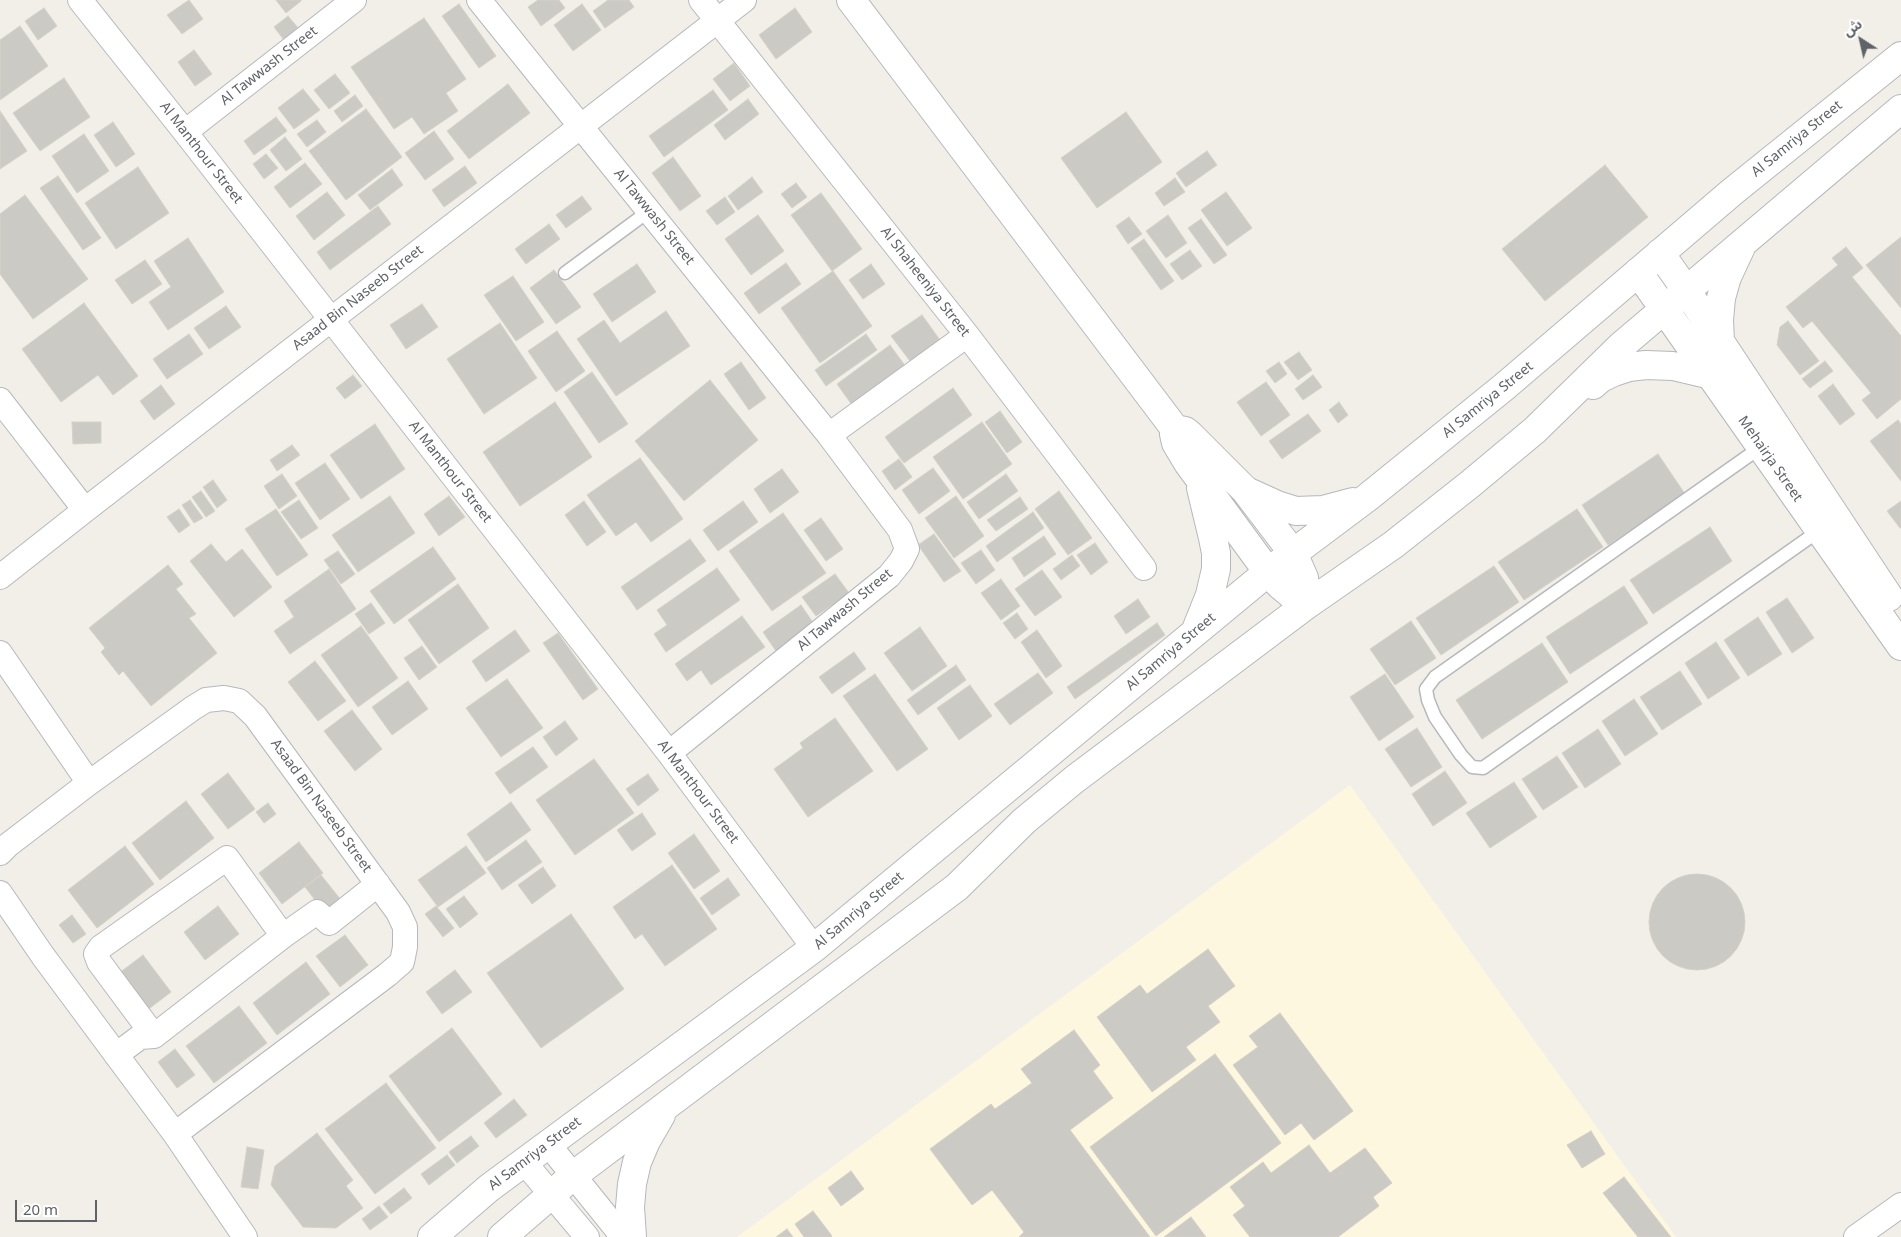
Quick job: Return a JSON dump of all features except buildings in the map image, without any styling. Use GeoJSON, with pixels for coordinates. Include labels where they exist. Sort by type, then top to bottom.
{"type":"FeatureCollection","features":[{"type":"Feature","properties":{"kind":"street","name":"Al Manthour Street"},"geometry":{"type":"LineString","coordinates":[[80,0],[669,753],[814,948]]}},
{"type":"Feature","properties":{"kind":"street","name":"Al Tawwash Street"},"geometry":{"type":"LineString","coordinates":[[185,132],[354,0]]}},
{"type":"Feature","properties":{"kind":"street","name":"Al Tawwash Street"},"geometry":{"type":"LineString","coordinates":[[479,0],[829,435],[900,530],[907,549],[901,562],[889,576],[669,753]]}},
{"type":"Feature","properties":{"kind":"street","name":"Al Shaheeniya Street"},"geometry":{"type":"LineString","coordinates":[[702,0],[966,335],[1144,568]]}},
{"type":"Feature","properties":{"kind":"street","name":"Asaad Bin Naseeb Street"},"geometry":{"type":"LineString","coordinates":[[0,577],[744,0]]}},
{"type":"Feature","properties":{"kind":"street"},"geometry":{"type":"LineString","coordinates":[[851,0],[1175,430],[1176,444],[1199,479],[1268,572],[1305,606]]}},
{"type":"Feature","properties":{"kind":"street","name":"Al Samriya Street"},"geometry":{"type":"LineString","coordinates":[[432,1237],[456,1215],[524,1162],[814,948],[1268,572],[1368,497],[1504,387],[1797,138],[1901,56]]}},
{"type":"Feature","properties":{"kind":"street"},"geometry":{"type":"LineString","coordinates":[[1535,430],[1621,346],[1901,109]]}},
{"type":"Feature","properties":{"kind":"street"},"geometry":{"type":"LineString","coordinates":[[1720,342],[1721,298],[1735,256],[1747,238]]}},
{"type":"Feature","properties":{"kind":"street","name":"Mehairja Street"},"geometry":{"type":"LineString","coordinates":[[1660,253],[1901,615]]}},
{"type":"Feature","properties":{"kind":"street","name":"Mehairja Street"},"geometry":{"type":"LineString","coordinates":[[1638,272],[1901,646]]}},
{"type":"Feature","properties":{"kind":"street"},"geometry":{"type":"LineString","coordinates":[[829,435],[966,335]]}},
{"type":"Feature","properties":{"kind":"street"},"geometry":{"type":"LineString","coordinates":[[502,1237],[574,1175],[933,906],[979,867],[1049,799],[1305,606],[1393,545],[1601,378],[1629,367],[1646,365],[1673,366],[1711,375]]}},
{"type":"Feature","properties":{"kind":"street"},"geometry":{"type":"LineString","coordinates":[[0,400],[85,510]]}},
{"type":"Feature","properties":{"kind":"street"},"geometry":{"type":"LineString","coordinates":[[1175,430],[1185,431],[1190,435],[1245,490],[1292,553],[1304,578],[1306,591],[1305,606]]}},
{"type":"Feature","properties":{"kind":"street"},"geometry":{"type":"LineString","coordinates":[[1195,632],[1210,595],[1216,569],[1216,553],[1199,479]]}},
{"type":"Feature","properties":{"kind":"street"},"geometry":{"type":"LineString","coordinates":[[1245,490],[1286,508],[1310,512],[1344,506],[1368,497]]}},
{"type":"Feature","properties":{"kind":"street"},"geometry":{"type":"LineString","coordinates":[[0,653],[89,782],[8,845],[0,854]]}},
{"type":"Feature","properties":{"kind":"street","name":"Asaad Bin Naseeb Street"},"geometry":{"type":"LineString","coordinates":[[89,782],[206,700],[224,698],[239,701],[255,716],[398,912],[405,927],[405,947],[402,962],[387,976],[174,1134]]}},
{"type":"Feature","properties":{"kind":"street"},"geometry":{"type":"LineString","coordinates":[[154,1036],[99,962],[96,954],[101,947],[227,858],[282,936]]}},
{"type":"Feature","properties":{"kind":"street"},"geometry":{"type":"LineString","coordinates":[[116,1055],[140,1037],[154,1036],[282,936],[317,912],[329,923],[378,884]]}},
{"type":"Feature","properties":{"kind":"street"},"geometry":{"type":"LineString","coordinates":[[0,893],[43,956],[174,1134],[245,1237]]}},
{"type":"Feature","properties":{"kind":"street"},"geometry":{"type":"LineString","coordinates":[[632,1237],[630,1207],[632,1184],[637,1162],[657,1121],[670,1102]]}},
{"type":"Feature","properties":{"kind":"street"},"geometry":{"type":"LineString","coordinates":[[548,1144],[623,1237]]}},
{"type":"Feature","properties":{"kind":"street"},"geometry":{"type":"LineString","coordinates":[[524,1162],[587,1237]]}},
{"type":"Feature","properties":{"kind":"street"},"geometry":{"type":"LineString","coordinates":[[1856,1237],[1901,1205]]}},
{"type":"Feature","properties":{"kind":"lane"},"geometry":{"type":"LineString","coordinates":[[565,273],[649,211]]}},
{"type":"Feature","properties":{"kind":"lane"},"geometry":{"type":"LineString","coordinates":[[1761,447],[1435,676],[1426,689],[1428,700],[1435,717],[1461,755],[1472,767],[1483,768],[1820,530]]}},
{"type":"Feature","properties":{"kind":"shaded area"},"geometry":{"type":"Polygon","coordinates":[[[1350,785],[1676,1237],[737,1237],[1350,785]]]}}]}
